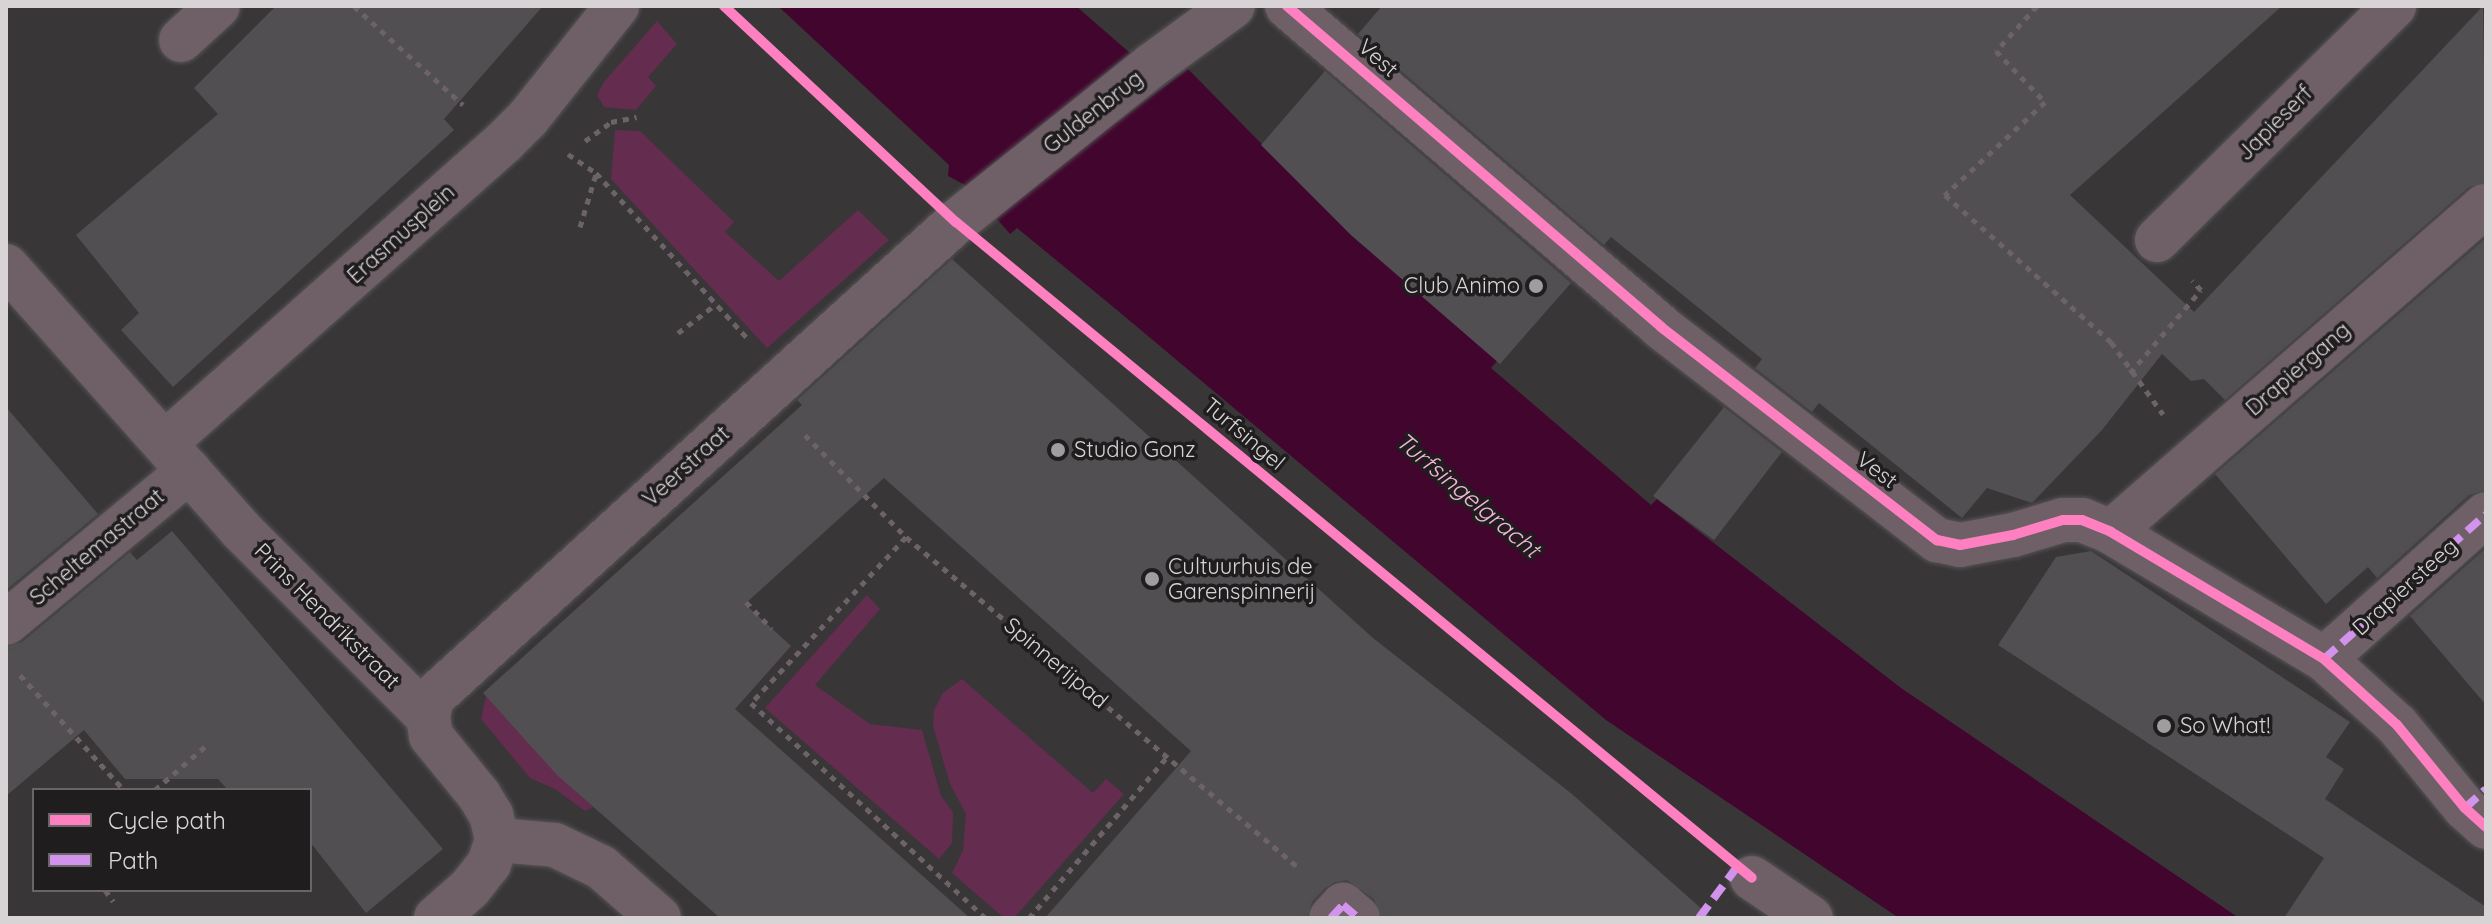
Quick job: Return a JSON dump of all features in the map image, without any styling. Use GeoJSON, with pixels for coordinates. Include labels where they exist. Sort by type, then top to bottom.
{"type":"FeatureCollection","features":[{"type":"Feature","properties":{"kind":"street"},"geometry":{"type":"LineString","coordinates":[[181,40],[218,6]]}},
{"type":"Feature","properties":{"kind":"street","name":"Erasmusplein"},"geometry":{"type":"LineString","coordinates":[[177,457],[516,130],[617,6]]}},
{"type":"Feature","properties":{"kind":"street","name":"Guldenbrug"},"geometry":{"type":"LineString","coordinates":[[967,212],[1152,65],[1233,6]]}},
{"type":"Feature","properties":{"kind":"street","name":"Vest"},"geometry":{"type":"LineString","coordinates":[[1287,6],[1661,327],[1937,540],[1960,545],[2013,535],[2063,520],[2082,520],[2111,532],[2324,659],[2397,725],[2479,808]]}},
{"type":"Feature","properties":{"kind":"street","name":"Japieserf"},"geometry":{"type":"LineString","coordinates":[[2157,240],[2394,6]]}},
{"type":"Feature","properties":{"kind":"street","name":"Drapiergang"},"geometry":{"type":"LineString","coordinates":[[2111,532],[2485,206]]}},
{"type":"Feature","properties":{"kind":"street","name":"Veerstraat"},"geometry":{"type":"LineString","coordinates":[[428,717],[432,698],[438,691],[967,212]]}},
{"type":"Feature","properties":{"kind":"street","name":"Prins Hendrikstraat"},"geometry":{"type":"LineString","coordinates":[[6,266],[241,530],[428,717],[435,744],[479,795],[491,815],[497,840]]}},
{"type":"Feature","properties":{"kind":"street","name":"Scheltemastraat"},"geometry":{"type":"LineString","coordinates":[[6,623],[177,457]]}},
{"type":"Feature","properties":{"kind":"street","name":"Drapiersteeg"},"geometry":{"type":"LineString","coordinates":[[2324,659],[2486,514]]}},
{"type":"Feature","properties":{"kind":"street"},"geometry":{"type":"LineString","coordinates":[[436,918],[470,888],[489,864],[497,840],[555,845],[601,867],[659,918]]}},
{"type":"Feature","properties":{"kind":"street"},"geometry":{"type":"LineString","coordinates":[[1752,878],[1811,918]]}},
{"type":"Feature","properties":{"kind":"path"},"geometry":{"type":"LineString","coordinates":[[2037,6],[1996,51],[2045,102],[1945,195],[2111,342],[2130,373],[2178,433],[2190,464]]}},
{"type":"Feature","properties":{"kind":"path"},"geometry":{"type":"LineString","coordinates":[[611,122],[637,117]]}},
{"type":"Feature","properties":{"kind":"path"},"geometry":{"type":"LineString","coordinates":[[580,227],[596,173]]}},
{"type":"Feature","properties":{"kind":"path"},"geometry":{"type":"LineString","coordinates":[[2130,373],[2201,290],[2157,240]]}},
{"type":"Feature","properties":{"kind":"path"},"geometry":{"type":"LineString","coordinates":[[678,333],[716,304]]}},
{"type":"Feature","properties":{"kind":"path"},"geometry":{"type":"LineString","coordinates":[[906,537],[751,703],[986,918]]}},
{"type":"Feature","properties":{"kind":"path"},"geometry":{"type":"LineString","coordinates":[[746,602],[772,629]]}},
{"type":"Feature","properties":{"kind":"path"},"geometry":{"type":"LineString","coordinates":[[17,672],[122,788]]}},
{"type":"Feature","properties":{"kind":"path"},"geometry":{"type":"LineString","coordinates":[[157,788],[208,744]]}},
{"type":"Feature","properties":{"kind":"path"},"geometry":{"type":"LineString","coordinates":[[1029,918],[1168,756]]}},
{"type":"Feature","properties":{"kind":"path"},"geometry":{"type":"LineString","coordinates":[[106,892],[113,901]]}},
{"type":"Feature","properties":{"kind":"shaded area"},"geometry":{"type":"Polygon","coordinates":[[[657,21],[677,44],[648,77],[656,86],[636,110],[604,107],[597,95],[604,82],[657,21]]]}},
{"type":"Feature","properties":{"kind":"shaded area"},"geometry":{"type":"Polygon","coordinates":[[[615,130],[640,131],[734,222],[725,232],[779,281],[858,210],[889,240],[767,348],[611,179],[615,130]]]}},
{"type":"Feature","properties":{"kind":"shaded area"},"geometry":{"type":"Polygon","coordinates":[[[867,595],[880,609],[815,685],[870,724],[922,730],[941,796],[953,812],[952,843],[939,859],[765,708],[867,595]]]}},
{"type":"Feature","properties":{"kind":"shaded area"},"geometry":{"type":"Polygon","coordinates":[[[962,679],[1093,793],[1106,779],[1124,794],[1014,918],[1004,918],[952,873],[963,850],[966,814],[950,784],[933,726],[934,710],[943,693],[962,679]]]}},
{"type":"Feature","properties":{"kind":"shaded area"},"geometry":{"type":"Polygon","coordinates":[[[486,696],[557,774],[593,807],[585,811],[555,789],[530,778],[481,719],[486,696]]]}},
{"type":"Feature","properties":{"kind":"water","name":"Turfsingelgracht"},"geometry":{"type":"Polygon","coordinates":[[[778,6],[1076,6],[1130,53],[1087,88],[1116,123],[1188,69],[1351,235],[1497,361],[1491,368],[1651,505],[1657,499],[1901,688],[2239,918],[1899,918],[1606,720],[1017,228],[1010,234],[997,219],[1044,177],[967,186],[948,176],[949,165],[778,6]]]}},
{"type":"Feature","properties":{"kind":"building"},"geometry":{"type":"Polygon","coordinates":[[[276,6],[543,6],[444,119],[454,130],[173,387],[121,330],[139,313],[76,235],[218,114],[194,88],[276,6]]]}},
{"type":"Feature","properties":{"kind":"building"},"geometry":{"type":"Polygon","coordinates":[[[1382,6],[2282,6],[2070,195],[2194,312],[2483,6],[2486,182],[2469,187],[2225,400],[2204,379],[2191,381],[2162,354],[2102,430],[2032,503],[1987,488],[1962,518],[1819,403],[1812,412],[1755,368],[1762,359],[1611,237],[1604,245],[1358,34],[1382,6]]]}},
{"type":"Feature","properties":{"kind":"building"},"geometry":{"type":"Polygon","coordinates":[[[1325,71],[1571,283],[1500,364],[1351,235],[1261,145],[1325,71]]]}},
{"type":"Feature","properties":{"kind":"building"},"geometry":{"type":"Polygon","coordinates":[[[2486,238],[2486,490],[2469,495],[2377,578],[2368,567],[2326,604],[2215,474],[2486,238]]]}},
{"type":"Feature","properties":{"kind":"building"},"geometry":{"type":"Polygon","coordinates":[[[952,259],[1373,638],[1572,794],[1712,918],[1382,918],[1374,899],[1347,880],[1325,888],[1312,902],[1307,918],[1045,918],[1191,751],[884,478],[745,604],[791,646],[735,709],[970,918],[720,918],[557,775],[483,693],[802,405],[797,400],[952,259]]]}},
{"type":"Feature","properties":{"kind":"building"},"geometry":{"type":"Polygon","coordinates":[[[6,407],[98,514],[6,590],[6,407]]]}},
{"type":"Feature","properties":{"kind":"building"},"geometry":{"type":"Polygon","coordinates":[[[1724,407],[1782,452],[1714,540],[1653,496],[1724,407]]]}},
{"type":"Feature","properties":{"kind":"building"},"geometry":{"type":"Polygon","coordinates":[[[172,531],[443,849],[366,913],[312,845],[312,788],[226,788],[218,779],[125,779],[84,730],[6,796],[6,647],[22,642],[130,552],[137,560],[172,531]]]}},
{"type":"Feature","properties":{"kind":"building"},"geometry":{"type":"Polygon","coordinates":[[[2486,548],[2486,705],[2410,616],[2486,548]]]}},
{"type":"Feature","properties":{"kind":"building"},"geometry":{"type":"Polygon","coordinates":[[[2091,551],[2350,722],[2326,757],[2344,769],[2325,799],[2486,907],[2486,918],[2284,918],[2324,858],[1998,645],[2056,557],[2091,551]]]}},
{"type":"Feature","properties":{"kind":"marked path"},"geometry":{"type":"LineString","coordinates":[[2324,659],[2486,514]]}},
{"type":"Feature","properties":{"kind":"marked path"},"geometry":{"type":"LineString","coordinates":[[2465,808],[2486,789]]}},
{"type":"Feature","properties":{"kind":"marked path"},"geometry":{"type":"LineString","coordinates":[[1699,918],[1737,867]]}},
{"type":"Feature","properties":{"kind":"marked path"},"geometry":{"type":"LineString","coordinates":[[1331,918],[1343,905],[1358,918]]}},
{"type":"Feature","properties":{"kind":"cycle path","name":"Turfsingel"},"geometry":{"type":"LineString","coordinates":[[724,6],[956,222],[1752,878]]}},
{"type":"Feature","properties":{"kind":"cycle path"},"geometry":{"type":"LineString","coordinates":[[1287,6],[1661,327],[1937,540],[1960,545],[2013,535],[2063,520],[2082,520],[2111,532],[2324,659],[2397,725],[2465,808],[2486,827]]}},
{"type":"Feature","properties":{"kind":"place","name":"Club Animo"},"geometry":{"type":"Point","coordinates":[1536,286]}},
{"type":"Feature","properties":{"kind":"place","name":"Studio Gonz"},"geometry":{"type":"Point","coordinates":[1058,450]}},
{"type":"Feature","properties":{"kind":"place","name":"Cultuurhuis de Garenspinnerij"},"geometry":{"type":"Point","coordinates":[1152,579]}},
{"type":"Feature","properties":{"kind":"place","name":"So What!"},"geometry":{"type":"Point","coordinates":[2164,726]}}]}
